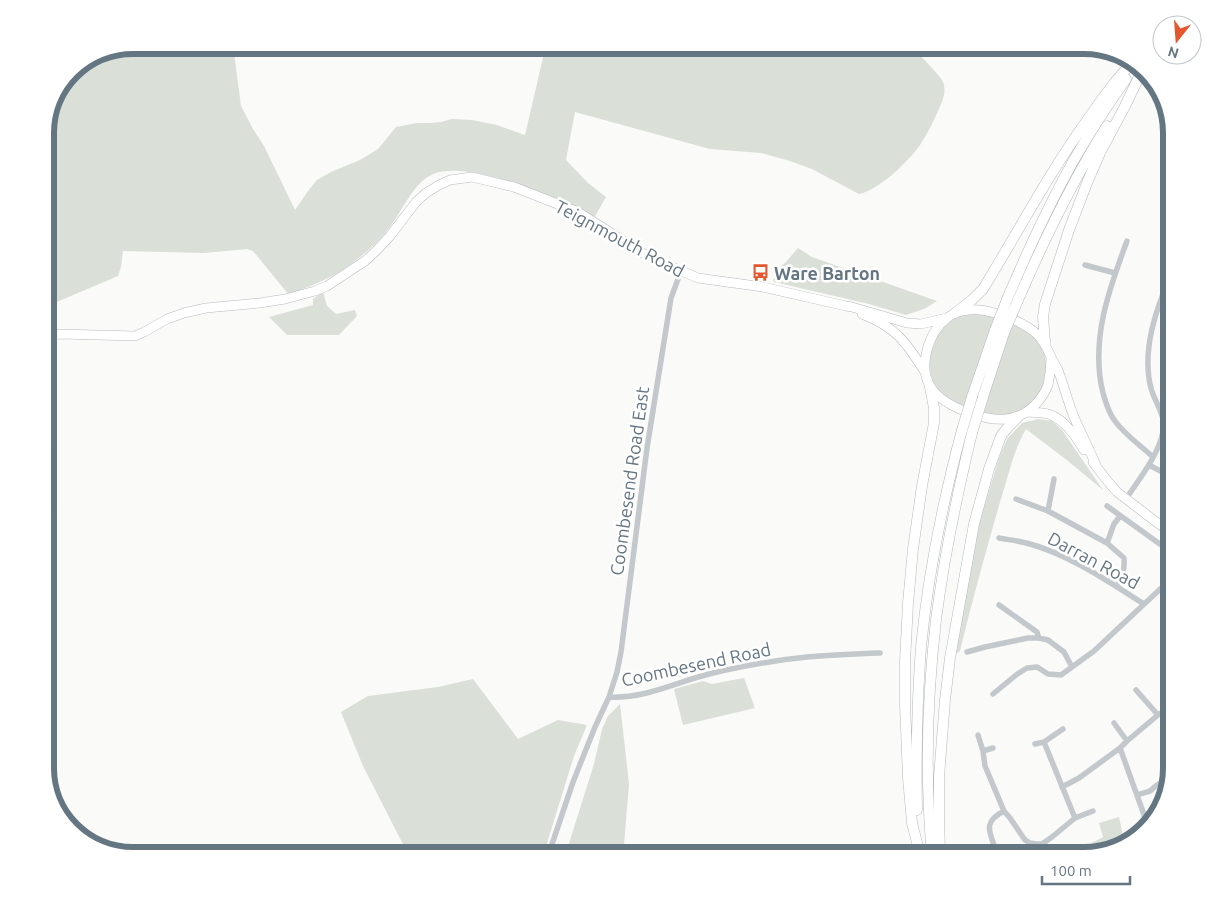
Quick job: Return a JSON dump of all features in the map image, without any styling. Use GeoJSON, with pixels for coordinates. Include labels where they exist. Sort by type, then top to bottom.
{"type":"FeatureCollection","features":[{"type":"Feature","properties":{"kind":"highway"},"geometry":{"type":"LineString","coordinates":[[951,316],[983,289],[1059,162],[1097,106],[1128,68]]}},
{"type":"Feature","properties":{"kind":"highway"},"geometry":{"type":"LineString","coordinates":[[931,847],[928,763],[934,646],[940,594],[972,396],[1013,299],[1031,246],[1078,153],[1130,69]]}},
{"type":"Feature","properties":{"kind":"highway"},"geometry":{"type":"LineString","coordinates":[[1013,299],[1078,175],[1139,77]]}},
{"type":"Feature","properties":{"kind":"highway"},"geometry":{"type":"LineString","coordinates":[[1045,342],[1043,317],[1045,304],[1069,230],[1100,153],[1140,77]]}},
{"type":"Feature","properties":{"kind":"highway"},"geometry":{"type":"LineString","coordinates":[[919,847],[916,762],[921,647],[927,599],[950,475],[983,397],[999,331]]}},
{"type":"Feature","properties":{"kind":"highway"},"geometry":{"type":"LineString","coordinates":[[918,847],[912,823],[908,770],[905,662],[914,540],[934,423],[934,408],[930,387]]}},
{"type":"Feature","properties":{"kind":"highway"},"geometry":{"type":"LineString","coordinates":[[940,847],[941,743],[953,639],[974,524],[990,469],[1001,436],[1018,417]]}},
{"type":"Feature","properties":{"kind":"main road","name":"Teignmouth Road"},"geometry":{"type":"LineString","coordinates":[[54,334],[135,336],[184,313],[206,308],[285,299],[321,288],[365,261],[390,236],[426,192],[450,180],[472,177],[514,187],[578,212],[649,256],[698,278],[763,287],[852,306],[915,324],[930,323],[951,316]]}},
{"type":"Feature","properties":{"kind":"main road","name":"Teignmouth Road"},"geometry":{"type":"LineString","coordinates":[[846,306],[891,329],[906,343],[925,372]]}},
{"type":"Feature","properties":{"kind":"main road"},"geometry":{"type":"LineString","coordinates":[[1051,358],[1050,376],[1046,391],[1038,402],[1028,412],[1018,417],[1002,420],[990,419],[962,411],[947,402],[930,387],[925,372],[926,353],[930,340],[936,330],[951,316],[969,310],[987,310],[1024,324],[1045,342],[1058,370],[1074,416],[1096,465]]}},
{"type":"Feature","properties":{"kind":"main road"},"geometry":{"type":"LineString","coordinates":[[1028,412],[1058,418],[1070,429],[1108,482],[1126,499],[1163,527]]}},
{"type":"Feature","properties":{"kind":"street"},"geometry":{"type":"LineString","coordinates":[[1127,241],[1115,273],[1104,314],[1099,342],[1101,383],[1107,408],[1115,421],[1127,435],[1153,457]]}},
{"type":"Feature","properties":{"kind":"street"},"geometry":{"type":"LineString","coordinates":[[1085,265],[1115,273]]}},
{"type":"Feature","properties":{"kind":"street","name":"Coombesend Road East"},"geometry":{"type":"LineString","coordinates":[[551,847],[573,782],[609,697],[617,672],[647,448],[671,298],[681,271]]}},
{"type":"Feature","properties":{"kind":"street"},"geometry":{"type":"LineString","coordinates":[[1163,293],[1152,327],[1148,369],[1151,388],[1163,421]]}},
{"type":"Feature","properties":{"kind":"street"},"geometry":{"type":"LineString","coordinates":[[1126,499],[1149,465],[1163,432]]}},
{"type":"Feature","properties":{"kind":"street"},"geometry":{"type":"LineString","coordinates":[[1149,465],[1163,472]]}},
{"type":"Feature","properties":{"kind":"street"},"geometry":{"type":"LineString","coordinates":[[1048,511],[1054,479]]}},
{"type":"Feature","properties":{"kind":"street"},"geometry":{"type":"LineString","coordinates":[[1016,499],[1048,511],[1107,543],[1124,558],[1124,574],[1117,587]]}},
{"type":"Feature","properties":{"kind":"street"},"geometry":{"type":"LineString","coordinates":[[1107,506],[1163,546]]}},
{"type":"Feature","properties":{"kind":"street"},"geometry":{"type":"LineString","coordinates":[[1107,543],[1114,524],[1120,516]]}},
{"type":"Feature","properties":{"kind":"street","name":"Darran Road"},"geometry":{"type":"LineString","coordinates":[[1000,538],[1031,544],[1063,556],[1144,604]]}},
{"type":"Feature","properties":{"kind":"street"},"geometry":{"type":"LineString","coordinates":[[994,694],[1027,668],[1037,667],[1048,674],[1061,675],[1094,651],[1163,586]]}},
{"type":"Feature","properties":{"kind":"street"},"geometry":{"type":"LineString","coordinates":[[999,605],[1037,632],[1039,638]]}},
{"type":"Feature","properties":{"kind":"street"},"geometry":{"type":"LineString","coordinates":[[967,652],[993,645],[1039,638],[1048,640],[1064,652],[1072,667]]}},
{"type":"Feature","properties":{"kind":"street","name":"Coombesend Road"},"geometry":{"type":"LineString","coordinates":[[609,697],[621,698],[657,691],[704,675],[748,666],[807,657],[880,653]]}},
{"type":"Feature","properties":{"kind":"street"},"geometry":{"type":"LineString","coordinates":[[1136,690],[1158,715]]}},
{"type":"Feature","properties":{"kind":"street"},"geometry":{"type":"LineString","coordinates":[[1062,787],[1079,778],[1120,748],[1163,712]]}},
{"type":"Feature","properties":{"kind":"street"},"geometry":{"type":"LineString","coordinates":[[1114,723],[1127,741]]}},
{"type":"Feature","properties":{"kind":"street"},"geometry":{"type":"LineString","coordinates":[[1035,744],[1044,742],[1063,729]]}},
{"type":"Feature","properties":{"kind":"street"},"geometry":{"type":"LineString","coordinates":[[978,735],[985,766],[1004,812],[1025,840],[1036,844],[1046,842],[1075,818],[1093,811]]}},
{"type":"Feature","properties":{"kind":"street"},"geometry":{"type":"LineString","coordinates":[[1044,742],[1075,818]]}},
{"type":"Feature","properties":{"kind":"street"},"geometry":{"type":"LineString","coordinates":[[983,751],[993,748]]}},
{"type":"Feature","properties":{"kind":"street"},"geometry":{"type":"LineString","coordinates":[[1120,748],[1145,818]]}},
{"type":"Feature","properties":{"kind":"street"},"geometry":{"type":"LineString","coordinates":[[1138,794],[1149,791],[1162,781]]}},
{"type":"Feature","properties":{"kind":"street"},"geometry":{"type":"LineString","coordinates":[[995,847],[989,832],[992,821],[998,814],[1004,812]]}},
{"type":"Feature","properties":{"kind":"shaded area"},"geometry":{"type":"Polygon","coordinates":[[[234,54],[241,106],[264,146],[295,210],[317,180],[360,160],[378,149],[396,127],[452,119],[472,120],[497,125],[525,135],[544,54],[919,54],[943,82],[944,94],[942,101],[923,141],[915,152],[884,181],[859,194],[812,169],[790,161],[761,153],[710,149],[575,112],[566,160],[588,183],[606,197],[594,218],[561,201],[515,183],[469,172],[449,171],[433,174],[419,184],[386,232],[355,261],[323,281],[289,295],[253,251],[247,249],[204,253],[123,251],[118,276],[54,303],[55,118],[67,89],[77,77],[89,67],[118,55],[234,54]]]}},
{"type":"Feature","properties":{"kind":"shaded area"},"geometry":{"type":"Polygon","coordinates":[[[798,248],[812,257],[937,301],[924,309],[906,315],[869,304],[774,282],[773,279],[780,274],[775,271],[798,248]]]}},
{"type":"Feature","properties":{"kind":"shaded area"},"geometry":{"type":"Polygon","coordinates":[[[323,292],[327,306],[336,314],[355,310],[357,316],[339,335],[287,335],[269,317],[313,305],[313,299],[323,292]]]}},
{"type":"Feature","properties":{"kind":"shaded area"},"geometry":{"type":"Polygon","coordinates":[[[967,314],[989,314],[1012,322],[1026,329],[1039,343],[1046,359],[1045,377],[1039,393],[1026,408],[1003,416],[985,414],[964,407],[945,397],[935,384],[932,379],[930,363],[935,340],[945,326],[967,314]]]}},
{"type":"Feature","properties":{"kind":"shaded area"},"geometry":{"type":"Polygon","coordinates":[[[1038,419],[1052,421],[1062,430],[1103,490],[1026,429],[1014,455],[1000,502],[960,651],[953,656],[975,540],[999,458],[1007,439],[1022,423],[1038,419]]]}},
{"type":"Feature","properties":{"kind":"shaded area"},"geometry":{"type":"Polygon","coordinates":[[[744,678],[755,708],[683,725],[674,689],[703,681],[712,684],[744,678]]]}},
{"type":"Feature","properties":{"kind":"shaded area"},"geometry":{"type":"Polygon","coordinates":[[[473,679],[518,739],[558,720],[587,725],[574,756],[546,847],[404,847],[363,766],[341,712],[368,696],[438,687],[473,679]]]}},
{"type":"Feature","properties":{"kind":"shaded area"},"geometry":{"type":"Polygon","coordinates":[[[620,704],[629,784],[624,847],[568,847],[594,764],[602,729],[608,716],[620,704]]]}},
{"type":"Feature","properties":{"kind":"shaded area"},"geometry":{"type":"Polygon","coordinates":[[[1119,817],[1123,837],[1104,845],[1084,847],[1103,837],[1099,823],[1119,817]]]}},
{"type":"Feature","properties":{"kind":"place","name":"Ware Barton"},"geometry":{"type":"Point","coordinates":[760,273]}}]}
